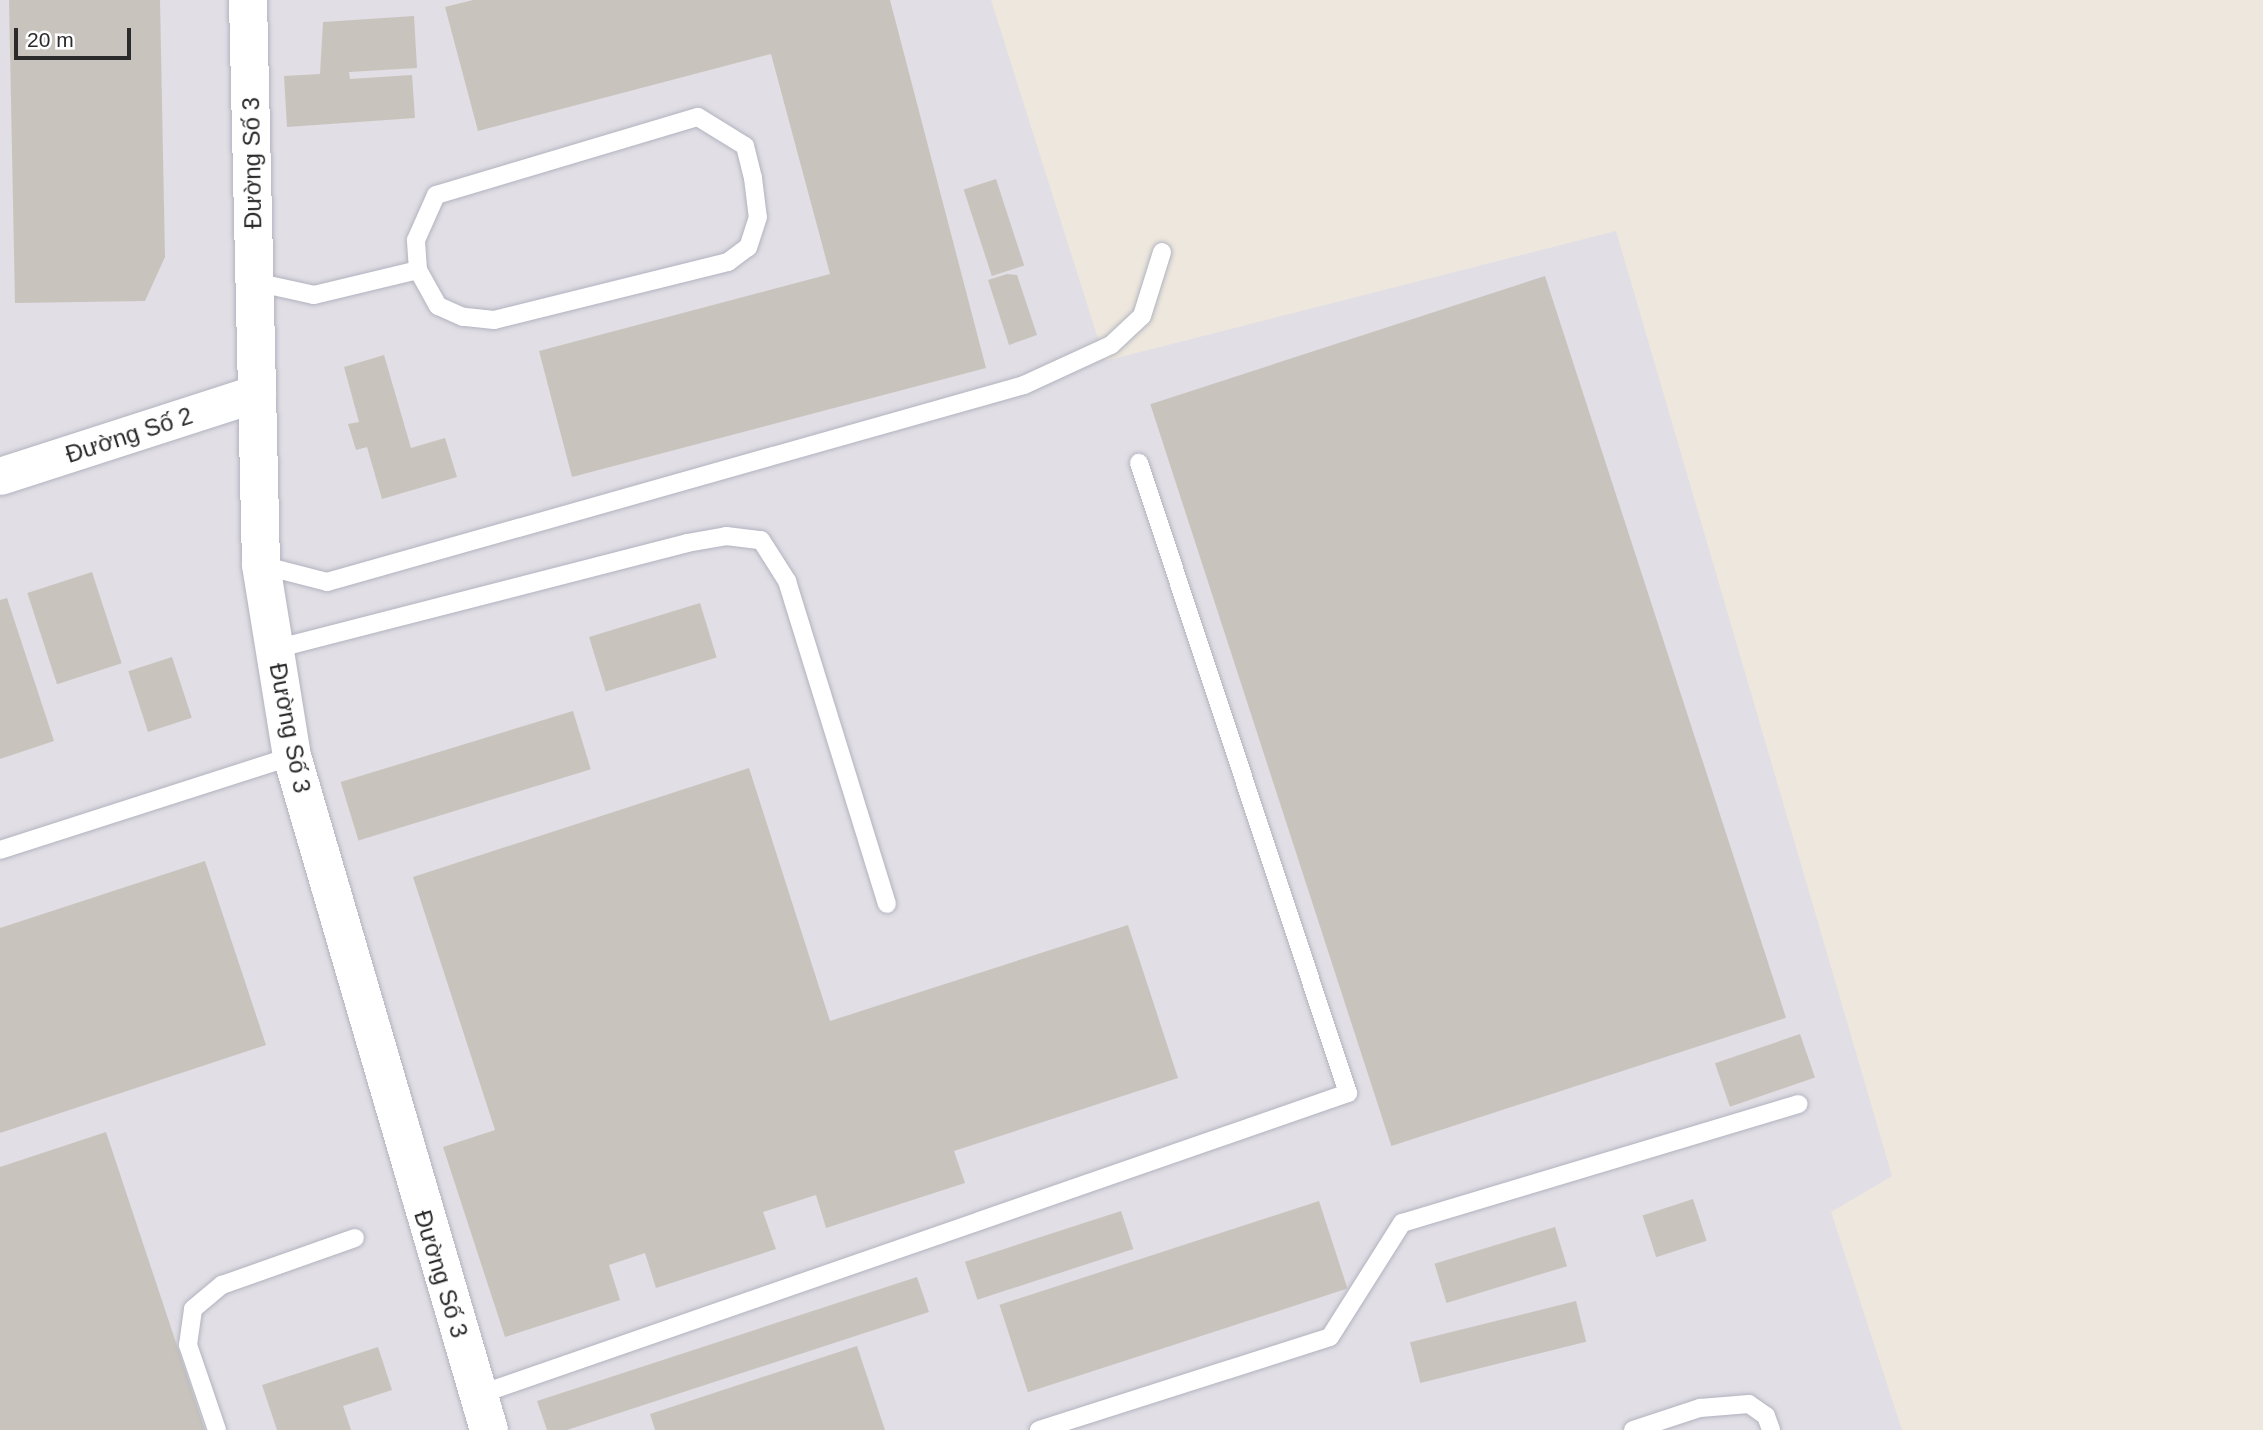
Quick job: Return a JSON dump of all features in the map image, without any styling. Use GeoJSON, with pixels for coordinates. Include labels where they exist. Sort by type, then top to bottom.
{"type":"FeatureCollection","features":[{"type":"Feature","properties":{"kind":"street","name":"Đường Số 3"},"geometry":{"type":"LineString","coordinates":[[248,0],[261,565],[292,757],[483,1413]]}},
{"type":"Feature","properties":{"kind":"street","name":"Đường Số 2"},"geometry":{"type":"LineString","coordinates":[[0,476],[257,393]]}},
{"type":"Feature","properties":{"kind":"lane"},"geometry":{"type":"LineString","coordinates":[[698,117],[745,146],[758,217],[748,247],[728,262],[494,320],[463,317],[438,306],[418,270],[416,240],[436,195],[698,117]]}},
{"type":"Feature","properties":{"kind":"lane"},"geometry":{"type":"LineString","coordinates":[[261,565],[327,582],[1024,385],[1111,345],[1142,316],[1162,252]]}},
{"type":"Feature","properties":{"kind":"lane"},"geometry":{"type":"LineString","coordinates":[[255,282],[314,295],[418,270]]}},
{"type":"Feature","properties":{"kind":"lane"},"geometry":{"type":"LineString","coordinates":[[483,1413],[1348,1093],[1139,463]]}},
{"type":"Feature","properties":{"kind":"lane"},"geometry":{"type":"LineString","coordinates":[[275,649],[687,543],[726,536],[761,540],[787,581],[887,904]]}},
{"type":"Feature","properties":{"kind":"lane"},"geometry":{"type":"LineString","coordinates":[[0,850],[292,757]]}},
{"type":"Feature","properties":{"kind":"lane"},"geometry":{"type":"LineString","coordinates":[[1039,1430],[1330,1337],[1402,1223],[1799,1104]]}},
{"type":"Feature","properties":{"kind":"lane"},"geometry":{"type":"LineString","coordinates":[[217,1430],[188,1345],[192,1309],[222,1285],[355,1238]]}},
{"type":"Feature","properties":{"kind":"lane"},"geometry":{"type":"LineString","coordinates":[[1633,1430],[1700,1408],[1749,1404],[1766,1416],[1771,1430]]}},
{"type":"Feature","properties":{"kind":"shaded area"},"geometry":{"type":"Polygon","coordinates":[[[0,0],[991,0],[1105,361],[1616,231],[1892,1176],[1831,1212],[1902,1430],[0,1430],[0,0]]]}},
{"type":"Feature","properties":{"kind":"building"},"geometry":{"type":"Polygon","coordinates":[[[9,0],[160,0],[165,257],[145,301],[15,303],[9,0]]]}},
{"type":"Feature","properties":{"kind":"building"},"geometry":{"type":"Polygon","coordinates":[[[473,0],[890,0],[986,368],[572,477],[539,351],[830,274],[771,54],[478,131],[445,7],[473,0]]]}},
{"type":"Feature","properties":{"kind":"building"},"geometry":{"type":"Polygon","coordinates":[[[414,16],[417,68],[349,72],[350,79],[412,75],[415,118],[287,127],[284,76],[320,74],[323,22],[414,16]]]}},
{"type":"Feature","properties":{"kind":"building"},"geometry":{"type":"Polygon","coordinates":[[[996,179],[1024,266],[992,276],[964,190],[996,179]]]}},
{"type":"Feature","properties":{"kind":"building"},"geometry":{"type":"Polygon","coordinates":[[[1007,274],[1017,275],[1037,335],[1009,345],[988,280],[1007,274]]]}},
{"type":"Feature","properties":{"kind":"building"},"geometry":{"type":"Polygon","coordinates":[[[1545,276],[1786,1018],[1391,1146],[1150,404],[1545,276]]]}},
{"type":"Feature","properties":{"kind":"building"},"geometry":{"type":"Polygon","coordinates":[[[384,355],[411,448],[445,438],[457,477],[382,499],[367,447],[356,450],[348,424],[359,422],[344,367],[384,355]]]}},
{"type":"Feature","properties":{"kind":"building"},"geometry":{"type":"Polygon","coordinates":[[[92,572],[122,663],[57,684],[27,593],[92,572]]]}},
{"type":"Feature","properties":{"kind":"building"},"geometry":{"type":"Polygon","coordinates":[[[7,598],[54,741],[0,759],[0,600],[7,598]]]}},
{"type":"Feature","properties":{"kind":"building"},"geometry":{"type":"Polygon","coordinates":[[[700,603],[717,658],[606,691],[589,637],[700,603]]]}},
{"type":"Feature","properties":{"kind":"building"},"geometry":{"type":"Polygon","coordinates":[[[172,657],[192,718],[148,732],[128,671],[172,657]]]}},
{"type":"Feature","properties":{"kind":"building"},"geometry":{"type":"Polygon","coordinates":[[[573,711],[591,769],[358,840],[341,782],[573,711]]]}},
{"type":"Feature","properties":{"kind":"building"},"geometry":{"type":"Polygon","coordinates":[[[749,768],[830,1021],[1128,925],[1178,1078],[954,1151],[965,1183],[826,1228],[816,1195],[763,1212],[776,1249],[656,1288],[645,1253],[609,1265],[620,1300],[505,1337],[443,1147],[495,1130],[413,877],[749,768]]]}},
{"type":"Feature","properties":{"kind":"building"},"geometry":{"type":"Polygon","coordinates":[[[205,861],[266,1045],[0,1133],[0,928],[205,861]]]}},
{"type":"Feature","properties":{"kind":"building"},"geometry":{"type":"Polygon","coordinates":[[[1800,1034],[1815,1077],[1730,1107],[1715,1063],[1800,1034]]]}},
{"type":"Feature","properties":{"kind":"building"},"geometry":{"type":"Polygon","coordinates":[[[106,1132],[205,1430],[0,1430],[0,1167],[106,1132]]]}},
{"type":"Feature","properties":{"kind":"building"},"geometry":{"type":"Polygon","coordinates":[[[1693,1199],[1707,1241],[1656,1257],[1643,1215],[1693,1199]]]}},
{"type":"Feature","properties":{"kind":"building"},"geometry":{"type":"Polygon","coordinates":[[[1319,1201],[1347,1288],[1028,1392],[999,1305],[1319,1201]]]}},
{"type":"Feature","properties":{"kind":"building"},"geometry":{"type":"Polygon","coordinates":[[[1121,1211],[1133,1249],[977,1300],[965,1262],[1121,1211]]]}},
{"type":"Feature","properties":{"kind":"building"},"geometry":{"type":"Polygon","coordinates":[[[1555,1227],[1567,1266],[1446,1303],[1435,1264],[1555,1227]]]}},
{"type":"Feature","properties":{"kind":"building"},"geometry":{"type":"Polygon","coordinates":[[[917,1277],[929,1312],[567,1430],[547,1430],[537,1401],[917,1277]]]}},
{"type":"Feature","properties":{"kind":"building"},"geometry":{"type":"Polygon","coordinates":[[[1576,1301],[1586,1342],[1420,1383],[1410,1342],[1576,1301]]]}},
{"type":"Feature","properties":{"kind":"building"},"geometry":{"type":"Polygon","coordinates":[[[857,1346],[885,1430],[655,1430],[650,1414],[857,1346]]]}},
{"type":"Feature","properties":{"kind":"building"},"geometry":{"type":"Polygon","coordinates":[[[378,1347],[392,1390],[343,1406],[351,1430],[277,1430],[262,1385],[378,1347]]]}}]}
